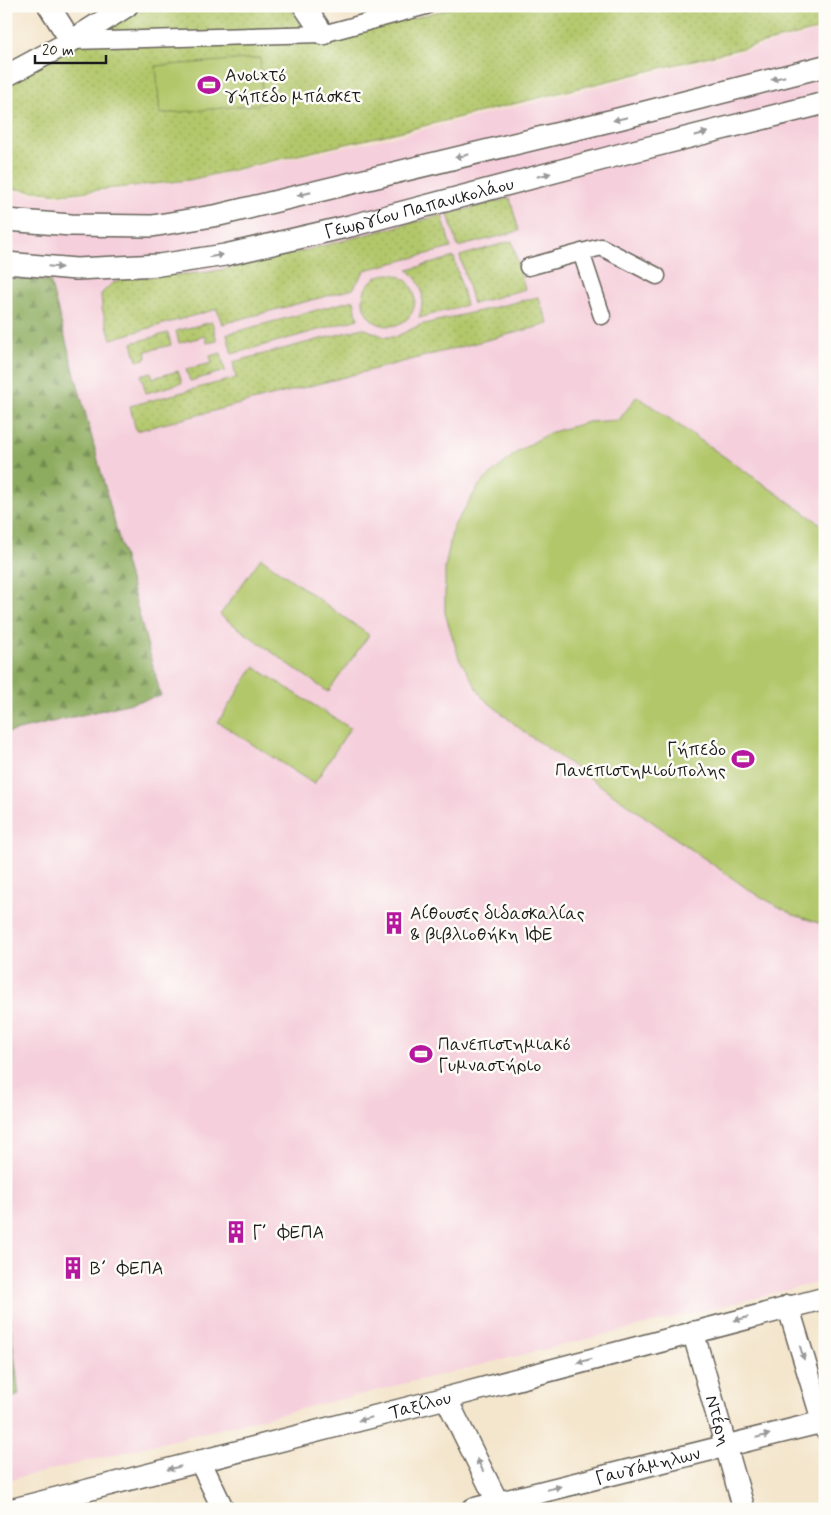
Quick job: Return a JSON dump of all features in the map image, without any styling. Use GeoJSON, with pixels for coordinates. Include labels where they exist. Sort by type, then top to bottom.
{"type":"FeatureCollection","features":[{"type":"Feature","properties":{"kind":"street"},"geometry":{"type":"LineString","coordinates":[[49,6],[72,41]]}},
{"type":"Feature","properties":{"kind":"street"},"geometry":{"type":"LineString","coordinates":[[6,76],[72,41],[127,6]]}},
{"type":"Feature","properties":{"kind":"street"},"geometry":{"type":"LineString","coordinates":[[304,6],[323,34]]}},
{"type":"Feature","properties":{"kind":"street"},"geometry":{"type":"LineString","coordinates":[[72,41],[323,34],[426,6]]}},
{"type":"Feature","properties":{"kind":"street","name":"Γεωργίου Παπανικολάου"},"geometry":{"type":"LineString","coordinates":[[6,220],[71,225],[152,226],[219,215],[618,120],[825,66]]}},
{"type":"Feature","properties":{"kind":"street","name":"Γεωργίου Παπανικολάου"},"geometry":{"type":"LineString","coordinates":[[6,263],[76,269],[159,265],[225,255],[368,222],[626,153],[825,103]]}},
{"type":"Feature","properties":{"kind":"street"},"geometry":{"type":"LineString","coordinates":[[587,246],[602,316]]}},
{"type":"Feature","properties":{"kind":"street"},"geometry":{"type":"LineString","coordinates":[[528,267],[587,246],[601,247],[657,276]]}},
{"type":"Feature","properties":{"kind":"street","name":"Ταξίλου"},"geometry":{"type":"LineString","coordinates":[[14,1509],[446,1398],[788,1306],[825,1298]]}},
{"type":"Feature","properties":{"kind":"street"},"geometry":{"type":"LineString","coordinates":[[788,1306],[824,1425]]}},
{"type":"Feature","properties":{"kind":"street","name":"Ντέρη"},"geometry":{"type":"LineString","coordinates":[[693,1332],[744,1509]]}},
{"type":"Feature","properties":{"kind":"street"},"geometry":{"type":"LineString","coordinates":[[446,1398],[500,1506]]}},
{"type":"Feature","properties":{"kind":"street","name":"Γαυγάμηλων"},"geometry":{"type":"LineString","coordinates":[[473,1509],[500,1506],[727,1446],[824,1425]]}},
{"type":"Feature","properties":{"kind":"street"},"geometry":{"type":"LineString","coordinates":[[200,1461],[223,1509]]}},
{"type":"Feature","properties":{"kind":"shaded area"},"geometry":{"type":"Polygon","coordinates":[[[825,30],[825,1281],[6,1481],[6,191],[60,196],[190,181],[409,133],[825,30]]]}},
{"type":"Feature","properties":{"kind":"green space"},"geometry":{"type":"Polygon","coordinates":[[[140,6],[289,6],[313,43],[460,6],[825,6],[825,28],[407,130],[189,180],[61,194],[6,188],[6,86],[140,6]]]}},
{"type":"Feature","properties":{"kind":"green space","name":"Ανοιχτό γήπεδο μπάσκετ"},"geometry":{"type":"Polygon","coordinates":[[[260,58],[263,104],[160,114],[156,66],[260,58]]]}},
{"type":"Feature","properties":{"kind":"green space"},"geometry":{"type":"Polygon","coordinates":[[[510,198],[519,231],[458,247],[448,214],[510,198]]]}},
{"type":"Feature","properties":{"kind":"green space"},"geometry":{"type":"Polygon","coordinates":[[[442,215],[451,248],[365,270],[353,289],[222,324],[217,309],[111,339],[102,308],[101,294],[111,284],[122,279],[209,272],[260,262],[442,215]]]}},
{"type":"Feature","properties":{"kind":"green space"},"geometry":{"type":"Polygon","coordinates":[[[512,241],[525,289],[473,304],[460,256],[512,241]]]}},
{"type":"Feature","properties":{"kind":"green space"},"geometry":{"type":"Polygon","coordinates":[[[454,257],[466,305],[419,318],[422,292],[417,281],[408,270],[454,257]]]}},
{"type":"Feature","properties":{"kind":"green space"},"geometry":{"type":"Polygon","coordinates":[[[384,274],[394,274],[408,281],[415,295],[415,305],[408,319],[394,326],[384,326],[374,322],[367,315],[363,305],[363,295],[367,285],[374,278],[384,274]]]}},
{"type":"Feature","properties":{"kind":"green space"},"geometry":{"type":"Polygon","coordinates":[[[6,278],[50,281],[161,696],[6,733],[6,278]]]}},
{"type":"Feature","properties":{"kind":"green space"},"geometry":{"type":"Polygon","coordinates":[[[538,297],[549,324],[136,431],[130,406],[236,378],[233,362],[363,328],[385,337],[395,337],[420,325],[538,297]]]}},
{"type":"Feature","properties":{"kind":"green space"},"geometry":{"type":"Polygon","coordinates":[[[354,300],[358,319],[232,354],[227,334],[354,300]]]}},
{"type":"Feature","properties":{"kind":"green space"},"geometry":{"type":"Polygon","coordinates":[[[212,322],[217,341],[207,343],[205,336],[179,343],[176,331],[212,322]]]}},
{"type":"Feature","properties":{"kind":"green space"},"geometry":{"type":"Polygon","coordinates":[[[168,333],[171,345],[146,351],[147,358],[137,361],[132,343],[168,333]]]}},
{"type":"Feature","properties":{"kind":"green space"},"geometry":{"type":"Polygon","coordinates":[[[221,353],[225,371],[190,381],[186,369],[212,363],[210,356],[221,353]]]}},
{"type":"Feature","properties":{"kind":"green space"},"geometry":{"type":"Polygon","coordinates":[[[178,371],[182,383],[146,393],[141,375],[151,372],[153,378],[178,371]]]}},
{"type":"Feature","properties":{"kind":"green space"},"geometry":{"type":"Polygon","coordinates":[[[637,396],[825,527],[825,925],[794,915],[752,892],[523,731],[482,697],[459,658],[445,613],[445,568],[453,527],[480,484],[517,452],[549,433],[588,422],[619,420],[637,396]]]}},
{"type":"Feature","properties":{"kind":"green space"},"geometry":{"type":"Polygon","coordinates":[[[261,558],[369,635],[328,692],[220,615],[261,558]]]}},
{"type":"Feature","properties":{"kind":"green space"},"geometry":{"type":"Polygon","coordinates":[[[254,667],[350,728],[314,784],[218,722],[254,667]]]}},
{"type":"Feature","properties":{"kind":"green space"},"geometry":{"type":"Polygon","coordinates":[[[6,1287],[19,1395],[6,1401],[6,1287]]]}},
{"type":"Feature","properties":{"kind":"place","name":"Ανοιχτό γήπεδο μπάσκετ"},"geometry":{"type":"Point","coordinates":[209,85]}},
{"type":"Feature","properties":{"kind":"place","name":"Γήπεδο Πανεπιστημιούπολης"},"geometry":{"type":"Point","coordinates":[743,759]}},
{"type":"Feature","properties":{"kind":"place","name":"Αίθουσες διδασκαλίας & βιβλιοθήκη ΙΦΕ"},"geometry":{"type":"Point","coordinates":[394,923]}},
{"type":"Feature","properties":{"kind":"place","name":"Πανεπιστημιακό Γυμναστήριο"},"geometry":{"type":"Point","coordinates":[421,1054]}},
{"type":"Feature","properties":{"kind":"place","name":"Γ΄ ΦΕΠΑ"},"geometry":{"type":"Point","coordinates":[236,1232]}},
{"type":"Feature","properties":{"kind":"place","name":"Β΄ ΦΕΠΑ"},"geometry":{"type":"Point","coordinates":[73,1268]}}]}
